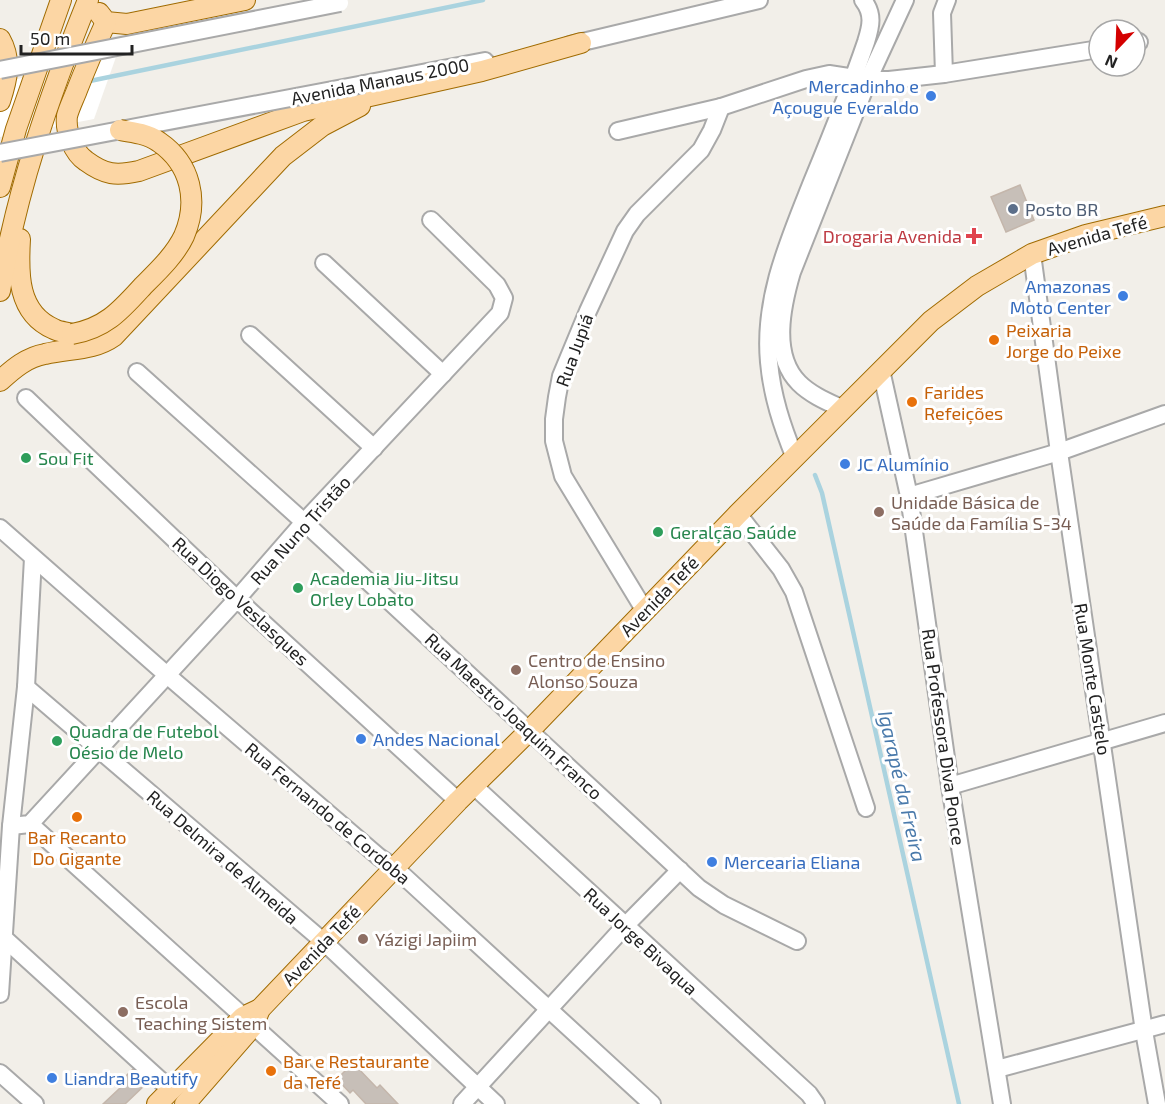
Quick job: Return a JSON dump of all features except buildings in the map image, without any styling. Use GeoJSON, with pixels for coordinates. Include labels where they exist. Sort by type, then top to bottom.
{"type":"FeatureCollection","features":[{"type":"Feature","properties":{"kind":"main road"},"geometry":{"type":"LineString","coordinates":[[0,187],[16,129],[61,0]]}},
{"type":"Feature","properties":{"kind":"main road"},"geometry":{"type":"LineString","coordinates":[[0,291],[4,263],[41,124],[88,0]]}},
{"type":"Feature","properties":{"kind":"main road"},"geometry":{"type":"LineString","coordinates":[[95,0],[95,5],[106,22],[128,24],[245,0]]}},
{"type":"Feature","properties":{"kind":"main road"},"geometry":{"type":"LineString","coordinates":[[106,22],[67,116],[67,129],[80,157],[107,173],[123,174],[139,171],[303,111],[482,71],[581,43]]}},
{"type":"Feature","properties":{"kind":"main road"},"geometry":{"type":"LineString","coordinates":[[0,39],[6,53],[0,101]]}},
{"type":"Feature","properties":{"kind":"main road"},"geometry":{"type":"LineString","coordinates":[[0,381],[27,360],[43,354],[89,348],[114,336],[283,156],[322,126],[388,92]]}},
{"type":"Feature","properties":{"kind":"main road"},"geometry":{"type":"LineString","coordinates":[[22,191],[18,269],[20,289],[26,303],[37,318],[54,329],[72,334],[88,331],[104,324],[123,308],[171,255],[183,237],[191,215],[192,194],[187,173],[174,154],[158,141],[142,134],[120,130]]}},
{"type":"Feature","properties":{"kind":"main road","name":"Avenida Tefé"},"geometry":{"type":"LineString","coordinates":[[164,1097],[252,1017],[458,801],[530,730],[738,514],[931,321],[977,286],[1032,254],[1086,235],[1165,216]]}},
{"type":"Feature","properties":{"kind":"main road","name":"Avenida Tefé"},"geometry":{"type":"LineString","coordinates":[[186,1104],[252,1017]]}},
{"type":"Feature","properties":{"kind":"street","name":"Avenida Manaus 2000"},"geometry":{"type":"LineString","coordinates":[[0,153],[581,43],[759,0]]}},
{"type":"Feature","properties":{"kind":"street"},"geometry":{"type":"LineString","coordinates":[[843,409],[812,394],[798,382],[788,366],[781,324],[784,299],[792,272],[861,79],[871,25],[871,14],[862,0]]}},
{"type":"Feature","properties":{"kind":"street"},"geometry":{"type":"LineString","coordinates":[[795,458],[784,431],[772,387],[768,360],[768,328],[773,290],[784,252],[861,79],[905,0]]}},
{"type":"Feature","properties":{"kind":"street"},"geometry":{"type":"LineString","coordinates":[[944,74],[942,13],[947,0]]}},
{"type":"Feature","properties":{"kind":"street"},"geometry":{"type":"LineString","coordinates":[[4,72],[346,1]]}},
{"type":"Feature","properties":{"kind":"street"},"geometry":{"type":"LineString","coordinates":[[618,131],[722,107],[806,79],[829,74],[861,79],[944,74],[1087,51]]}},
{"type":"Feature","properties":{"kind":"street","name":"Rua Jupiá"},"geometry":{"type":"LineString","coordinates":[[645,611],[563,476],[554,441],[557,397],[561,376],[625,231],[637,214],[701,150],[722,107]]}},
{"type":"Feature","properties":{"kind":"street","name":"Rua Nuno Tristão"},"geometry":{"type":"LineString","coordinates":[[30,824],[237,599],[304,522],[500,313],[504,298],[497,285],[431,220]]}},
{"type":"Feature","properties":{"kind":"street","name":"Rua Monte Castelo"},"geometry":{"type":"LineString","coordinates":[[1032,254],[1144,1031],[1157,1104]]}},
{"type":"Feature","properties":{"kind":"street"},"geometry":{"type":"LineString","coordinates":[[324,263],[444,374]]}},
{"type":"Feature","properties":{"kind":"street"},"geometry":{"type":"LineString","coordinates":[[250,334],[374,448]]}},
{"type":"Feature","properties":{"kind":"street","name":"Rua Professora Diva Ponce"},"geometry":{"type":"LineString","coordinates":[[880,370],[909,496],[950,786],[1002,1104]]}},
{"type":"Feature","properties":{"kind":"street","name":"Rua Maestro Joaquim Franco"},"geometry":{"type":"LineString","coordinates":[[137,372],[304,522],[699,888],[724,905],[797,941]]}},
{"type":"Feature","properties":{"kind":"street","name":"Rua Diogo Veslasques"},"geometry":{"type":"LineString","coordinates":[[26,398],[237,599],[458,801]]}},
{"type":"Feature","properties":{"kind":"street"},"geometry":{"type":"LineString","coordinates":[[909,496],[1059,452],[1165,414]]}},
{"type":"Feature","properties":{"kind":"street"},"geometry":{"type":"LineString","coordinates":[[738,514],[781,569],[794,592],[866,808]]}},
{"type":"Feature","properties":{"kind":"street","name":"Rua Fernando de Cordoba"},"geometry":{"type":"LineString","coordinates":[[0,528],[379,858],[395,868],[652,1104]]}},
{"type":"Feature","properties":{"kind":"street"},"geometry":{"type":"LineString","coordinates":[[0,994],[11,826],[26,687],[33,558]]}},
{"type":"Feature","properties":{"kind":"street","name":"Rua Delmira de Almeida"},"geometry":{"type":"LineString","coordinates":[[26,687],[324,942],[496,1104]]}},
{"type":"Feature","properties":{"kind":"street"},"geometry":{"type":"LineString","coordinates":[[950,786],[1165,723]]}},
{"type":"Feature","properties":{"kind":"street","name":"Rua Jorge Bivaqua"},"geometry":{"type":"LineString","coordinates":[[474,786],[813,1099]]}},
{"type":"Feature","properties":{"kind":"street"},"geometry":{"type":"LineString","coordinates":[[11,826],[30,824],[252,1017],[340,1104]]}},
{"type":"Feature","properties":{"kind":"street"},"geometry":{"type":"LineString","coordinates":[[462,1104],[625,926],[680,870]]}},
{"type":"Feature","properties":{"kind":"street"},"geometry":{"type":"LineString","coordinates":[[5,939],[164,1097]]}},
{"type":"Feature","properties":{"kind":"street"},"geometry":{"type":"LineString","coordinates":[[997,1069],[1165,1024]]}},
{"type":"Feature","properties":{"kind":"street"},"geometry":{"type":"LineString","coordinates":[[0,1073],[35,1104]]}},
{"type":"Feature","properties":{"kind":"pier"},"geometry":{"type":"Polygon","coordinates":[[[116,57],[94,119],[0,137],[0,83],[116,57]]]}},
{"type":"Feature","properties":{"kind":"waterway"},"geometry":{"type":"LineString","coordinates":[[85,82],[483,0]]}},
{"type":"Feature","properties":{"kind":"waterway","name":"Igarapé da Freira"},"geometry":{"type":"LineString","coordinates":[[815,475],[822,493],[959,1104]]}},
{"type":"Feature","properties":{"kind":"place","name":"Mercadinho e Açougue Everaldo"},"geometry":{"type":"Point","coordinates":[931,96]}},
{"type":"Feature","properties":{"kind":"place","name":"Posto BR"},"geometry":{"type":"Point","coordinates":[1013,209]}},
{"type":"Feature","properties":{"kind":"place","name":"Drogaria Avenida"},"geometry":{"type":"Point","coordinates":[974,236]}},
{"type":"Feature","properties":{"kind":"place","name":"Amazonas Moto Center"},"geometry":{"type":"Point","coordinates":[1123,296]}},
{"type":"Feature","properties":{"kind":"place","name":"Peixaria Jorge do Peixe"},"geometry":{"type":"Point","coordinates":[994,340]}},
{"type":"Feature","properties":{"kind":"place","name":"Farides Refeições"},"geometry":{"type":"Point","coordinates":[912,402]}},
{"type":"Feature","properties":{"kind":"place","name":"Sou Fit"},"geometry":{"type":"Point","coordinates":[26,458]}},
{"type":"Feature","properties":{"kind":"place","name":"JC Alumínio"},"geometry":{"type":"Point","coordinates":[845,464]}},
{"type":"Feature","properties":{"kind":"place","name":"Unidade Básica de Saúde da Família S-34"},"geometry":{"type":"Point","coordinates":[879,512]}},
{"type":"Feature","properties":{"kind":"place","name":"Geralção Saúde"},"geometry":{"type":"Point","coordinates":[658,532]}},
{"type":"Feature","properties":{"kind":"place","name":"Academia Jiu-Jitsu Orley Lobato"},"geometry":{"type":"Point","coordinates":[298,588]}},
{"type":"Feature","properties":{"kind":"place","name":"Centro de Ensino Alonso Souza"},"geometry":{"type":"Point","coordinates":[516,670]}},
{"type":"Feature","properties":{"kind":"place","name":"Andes Nacional"},"geometry":{"type":"Point","coordinates":[361,739]}},
{"type":"Feature","properties":{"kind":"place","name":"Quadra de Futebol Oésio de Melo"},"geometry":{"type":"Point","coordinates":[57,741]}},
{"type":"Feature","properties":{"kind":"place","name":"Bar Recanto Do Gigante"},"geometry":{"type":"Point","coordinates":[77,817]}},
{"type":"Feature","properties":{"kind":"place","name":"Mercearia Eliana"},"geometry":{"type":"Point","coordinates":[712,862]}},
{"type":"Feature","properties":{"kind":"place","name":"Yázigi Japiim"},"geometry":{"type":"Point","coordinates":[363,939]}},
{"type":"Feature","properties":{"kind":"place","name":"Escola Teaching Sistem"},"geometry":{"type":"Point","coordinates":[123,1012]}},
{"type":"Feature","properties":{"kind":"place","name":"Bar e Restaurante da Tefé"},"geometry":{"type":"Point","coordinates":[271,1071]}},
{"type":"Feature","properties":{"kind":"place","name":"Liandra Beautify"},"geometry":{"type":"Point","coordinates":[52,1078]}}]}
